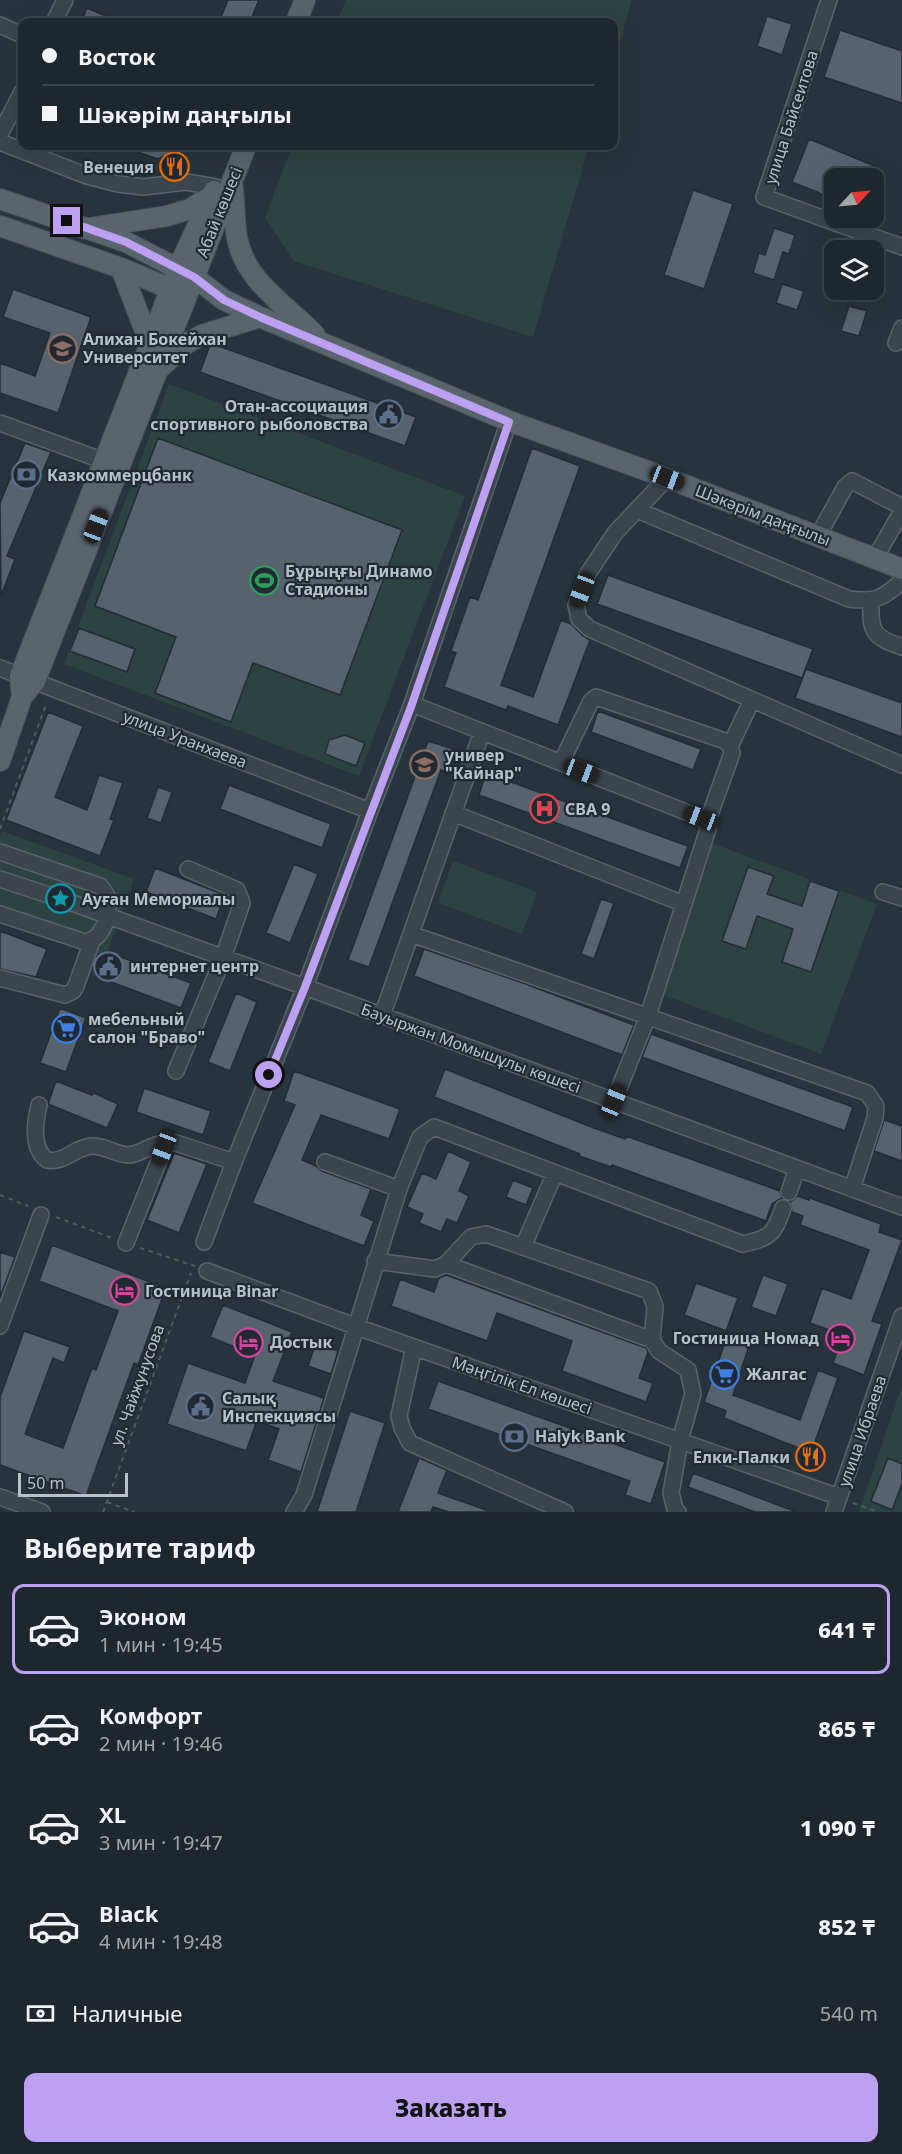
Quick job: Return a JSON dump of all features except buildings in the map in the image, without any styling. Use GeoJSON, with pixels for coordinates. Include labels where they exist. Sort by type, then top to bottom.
{"type":"FeatureCollection","features":[{"type":"Feature","properties":{"kind":"main road"},"geometry":{"type":"LineString","coordinates":[[285,18],[292,0]]}},
{"type":"Feature","properties":{"kind":"main road"},"geometry":{"type":"LineString","coordinates":[[298,18],[306,0]]}},
{"type":"Feature","properties":{"kind":"main road","name":"Абай көшесі"},"geometry":{"type":"LineString","coordinates":[[36,681],[156,371],[178,292],[220,187],[232,150]]}},
{"type":"Feature","properties":{"kind":"main road","name":"Абай көшесі"},"geometry":{"type":"LineString","coordinates":[[220,187],[243,150]]}},
{"type":"Feature","properties":{"kind":"main road"},"geometry":{"type":"LineString","coordinates":[[89,228],[167,216],[190,209],[220,187],[246,264],[258,284],[297,315],[321,341]]}},
{"type":"Feature","properties":{"kind":"main road","name":"Шәкәрім даңғылы"},"geometry":{"type":"LineString","coordinates":[[0,200],[126,242],[186,272],[224,300],[260,317],[509,422],[667,478],[902,569]]}},
{"type":"Feature","properties":{"kind":"main road","name":"Шәкәрім даңғылы"},"geometry":{"type":"LineString","coordinates":[[0,226],[121,268],[178,292],[224,300]]}},
{"type":"Feature","properties":{"kind":"main road"},"geometry":{"type":"LineString","coordinates":[[121,268],[150,344]]}},
{"type":"Feature","properties":{"kind":"main road","name":"Абай көшесі"},"geometry":{"type":"LineString","coordinates":[[36,681],[104,461],[150,344],[178,292]]}},
{"type":"Feature","properties":{"kind":"main road"},"geometry":{"type":"LineString","coordinates":[[156,371],[187,343],[202,335],[260,317]]}},
{"type":"Feature","properties":{"kind":"main road"},"geometry":{"type":"LineString","coordinates":[[0,761],[22,697],[36,681]]}},
{"type":"Feature","properties":{"kind":"street"},"geometry":{"type":"LineString","coordinates":[[56,18],[65,0]]}},
{"type":"Feature","properties":{"kind":"street","name":"улица Байсеитова"},"geometry":{"type":"LineString","coordinates":[[829,0],[764,197],[902,247]]}},
{"type":"Feature","properties":{"kind":"street"},"geometry":{"type":"LineString","coordinates":[[0,25],[18,34]]}},
{"type":"Feature","properties":{"kind":"street"},"geometry":{"type":"LineString","coordinates":[[0,134],[18,100]]}},
{"type":"Feature","properties":{"kind":"street"},"geometry":{"type":"LineString","coordinates":[[0,142],[18,149]]}},
{"type":"Feature","properties":{"kind":"street"},"geometry":{"type":"LineString","coordinates":[[20,150],[87,176],[118,184],[143,187],[186,182],[220,187]]}},
{"type":"Feature","properties":{"kind":"street"},"geometry":{"type":"LineString","coordinates":[[204,1242],[305,987],[412,704],[509,422]]}},
{"type":"Feature","properties":{"kind":"street"},"geometry":{"type":"LineString","coordinates":[[0,423],[104,461]]}},
{"type":"Feature","properties":{"kind":"street"},"geometry":{"type":"LineString","coordinates":[[667,478],[615,533],[587,575],[576,605],[579,619],[590,629],[902,765]]}},
{"type":"Feature","properties":{"kind":"street"},"geometry":{"type":"LineString","coordinates":[[818,536],[845,487],[852,481],[902,509],[875,558]]}},
{"type":"Feature","properties":{"kind":"street"},"geometry":{"type":"LineString","coordinates":[[637,510],[849,599],[871,602],[886,596],[902,581]]}},
{"type":"Feature","properties":{"kind":"street"},"geometry":{"type":"LineString","coordinates":[[871,602],[870,621],[873,630],[885,641],[902,647]]}},
{"type":"Feature","properties":{"kind":"street","name":"улица Уранхаева"},"geometry":{"type":"LineString","coordinates":[[0,668],[370,811]]}},
{"type":"Feature","properties":{"kind":"street"},"geometry":{"type":"LineString","coordinates":[[561,763],[591,700],[596,697],[725,741],[732,753],[704,821]]}},
{"type":"Feature","properties":{"kind":"street"},"geometry":{"type":"LineString","coordinates":[[730,746],[752,700]]}},
{"type":"Feature","properties":{"kind":"street"},"geometry":{"type":"LineString","coordinates":[[412,704],[704,821],[708,830],[648,1016],[614,1101]]}},
{"type":"Feature","properties":{"kind":"street"},"geometry":{"type":"LineString","coordinates":[[382,1016],[482,732]]}},
{"type":"Feature","properties":{"kind":"street"},"geometry":{"type":"LineString","coordinates":[[453,813],[684,904]]}},
{"type":"Feature","properties":{"kind":"street"},"geometry":{"type":"LineString","coordinates":[[0,852],[100,886],[108,897],[108,916],[99,937],[85,942],[0,914]]}},
{"type":"Feature","properties":{"kind":"street"},"geometry":{"type":"LineString","coordinates":[[176,1071],[223,958],[242,903],[237,890],[188,869]]}},
{"type":"Feature","properties":{"kind":"street","name":"Бауыржан Момышұлы көшесі"},"geometry":{"type":"LineString","coordinates":[[0,879],[305,987],[902,1207]]}},
{"type":"Feature","properties":{"kind":"street"},"geometry":{"type":"LineString","coordinates":[[883,892],[902,898]]}},
{"type":"Feature","properties":{"kind":"street"},"geometry":{"type":"LineString","coordinates":[[411,934],[867,1093],[876,1106],[875,1118],[852,1188]]}},
{"type":"Feature","properties":{"kind":"street"},"geometry":{"type":"LineString","coordinates":[[0,978],[65,995],[73,992],[92,941]]}},
{"type":"Feature","properties":{"kind":"street"},"geometry":{"type":"LineString","coordinates":[[39,1105],[35,1122],[38,1152],[47,1160],[58,1161],[93,1146],[131,1155],[150,1145],[169,1142],[234,1162]]}},
{"type":"Feature","properties":{"kind":"street"},"geometry":{"type":"LineString","coordinates":[[294,1512],[304,1495],[399,1189],[420,1137],[434,1127],[743,1244],[764,1239],[776,1229],[783,1208]]}},
{"type":"Feature","properties":{"kind":"street"},"geometry":{"type":"LineString","coordinates":[[126,1243],[164,1148],[169,1142]]}},
{"type":"Feature","properties":{"kind":"street"},"geometry":{"type":"LineString","coordinates":[[325,1162],[399,1189]]}},
{"type":"Feature","properties":{"kind":"street"},"geometry":{"type":"LineString","coordinates":[[789,1192],[796,1168]]}},
{"type":"Feature","properties":{"kind":"street"},"geometry":{"type":"LineString","coordinates":[[523,1247],[555,1173]]}},
{"type":"Feature","properties":{"kind":"street"},"geometry":{"type":"LineString","coordinates":[[0,1326],[42,1213]]}},
{"type":"Feature","properties":{"kind":"street"},"geometry":{"type":"LineString","coordinates":[[375,1261],[435,1269],[446,1264],[471,1236],[486,1234],[649,1291],[655,1306],[652,1340],[659,1352],[688,1370],[693,1394],[680,1441],[671,1493],[678,1512]]}},
{"type":"Feature","properties":{"kind":"street"},"geometry":{"type":"LineString","coordinates":[[446,1264],[652,1340]]}},
{"type":"Feature","properties":{"kind":"street","name":"Мәңгілік Ел көшесі"},"geometry":{"type":"LineString","coordinates":[[200,1268],[357,1327],[680,1441],[837,1505]]}},
{"type":"Feature","properties":{"kind":"street","name":"улица Ибраева"},"geometry":{"type":"LineString","coordinates":[[837,1505],[902,1316]]}},
{"type":"Feature","properties":{"kind":"street"},"geometry":{"type":"LineString","coordinates":[[414,1347],[399,1416],[410,1443],[565,1512]]}},
{"type":"Feature","properties":{"kind":"street"},"geometry":{"type":"LineString","coordinates":[[0,1497],[42,1512]]}},
{"type":"Feature","properties":{"kind":"path"},"geometry":{"type":"LineString","coordinates":[[0,829],[36,681]]}},
{"type":"Feature","properties":{"kind":"path"},"geometry":{"type":"LineString","coordinates":[[0,1195],[42,1213],[200,1268]]}},
{"type":"Feature","properties":{"kind":"path","name":"ул. Чайжунусова"},"geometry":{"type":"LineString","coordinates":[[103,1512],[200,1268]]}},
{"type":"Feature","properties":{"kind":"path"},"geometry":{"type":"LineString","coordinates":[[107,1502],[134,1512]]}},
{"type":"Feature","properties":{"kind":"path"},"geometry":{"type":"LineString","coordinates":[[837,1505],[878,1512]]}},
{"type":"Feature","properties":{"kind":"green space"},"geometry":{"type":"Polygon","coordinates":[[[346,0],[632,0],[618,50],[618,18],[339,18],[346,0]]]}},
{"type":"Feature","properties":{"kind":"green space"},"geometry":{"type":"Polygon","coordinates":[[[290,150],[588,150],[533,337],[294,261],[265,218],[290,150]]]}},
{"type":"Feature","properties":{"kind":"green space","name":"Бұрыңғы Динамо Стадионы"},"geometry":{"type":"Polygon","coordinates":[[[169,384],[465,496],[359,776],[64,664],[169,384]]]}},
{"type":"Feature","properties":{"kind":"green space"},"geometry":{"type":"Polygon","coordinates":[[[2,831],[134,879],[106,956],[0,917],[0,837],[2,831]]]}},
{"type":"Feature","properties":{"kind":"green space"},"geometry":{"type":"Polygon","coordinates":[[[711,843],[877,904],[821,1054],[656,992],[711,843]]]}},
{"type":"Feature","properties":{"kind":"green space"},"geometry":{"type":"Polygon","coordinates":[[[453,861],[537,892],[522,934],[438,903],[453,861]]]}},
{"type":"Feature","properties":{"kind":"green space"},"geometry":{"type":"Polygon","coordinates":[[[902,1386],[902,1512],[859,1512],[902,1386]]]}},
{"type":"Feature","properties":{"kind":"place","name":"Венеция"},"geometry":{"type":"Point","coordinates":[175,167]}},
{"type":"Feature","properties":{"kind":"place","name":"Алихан Бокейхан Университет"},"geometry":{"type":"Point","coordinates":[62,348]}},
{"type":"Feature","properties":{"kind":"place","name":"Отан-ассоциация спортивного рыболовства"},"geometry":{"type":"Point","coordinates":[389,415]}},
{"type":"Feature","properties":{"kind":"place","name":"Казкоммерцбанк"},"geometry":{"type":"Point","coordinates":[26,475]}},
{"type":"Feature","properties":{"kind":"place","name":"Бұрыңғы Динамо Стадионы"},"geometry":{"type":"Point","coordinates":[264,580]}},
{"type":"Feature","properties":{"kind":"place","name":"универ \"Кайнар\""},"geometry":{"type":"Point","coordinates":[424,764]}},
{"type":"Feature","properties":{"kind":"place","name":"СВА 9"},"geometry":{"type":"Point","coordinates":[544,809]}},
{"type":"Feature","properties":{"kind":"place","name":"Ауған Мемориалы"},"geometry":{"type":"Point","coordinates":[61,899]}},
{"type":"Feature","properties":{"kind":"place","name":"интернет центр"},"geometry":{"type":"Point","coordinates":[109,966]}},
{"type":"Feature","properties":{"kind":"place","name":"мебельный салон \"Браво\""},"geometry":{"type":"Point","coordinates":[67,1028]}},
{"type":"Feature","properties":{"kind":"place","name":"Гостиница Binar"},"geometry":{"type":"Point","coordinates":[124,1291]}},
{"type":"Feature","properties":{"kind":"place","name":"Гостиница Номад"},"geometry":{"type":"Point","coordinates":[840,1338]}},
{"type":"Feature","properties":{"kind":"place","name":"Достык"},"geometry":{"type":"Point","coordinates":[249,1342]}},
{"type":"Feature","properties":{"kind":"place","name":"Жалгас"},"geometry":{"type":"Point","coordinates":[725,1374]}},
{"type":"Feature","properties":{"kind":"place","name":"Салық Инспекциясы"},"geometry":{"type":"Point","coordinates":[201,1407]}},
{"type":"Feature","properties":{"kind":"place","name":"Halyk Bank"},"geometry":{"type":"Point","coordinates":[514,1436]}},
{"type":"Feature","properties":{"kind":"place","name":"Елки-Палки"},"geometry":{"type":"Point","coordinates":[811,1457]}},
{"type":"Feature","properties":{"kind":"route"},"geometry":{"type":"LineString","coordinates":[[67,221],[126,242],[194,277],[224,300],[260,317],[509,422],[412,704],[305,987],[269,1075]]}}]}
